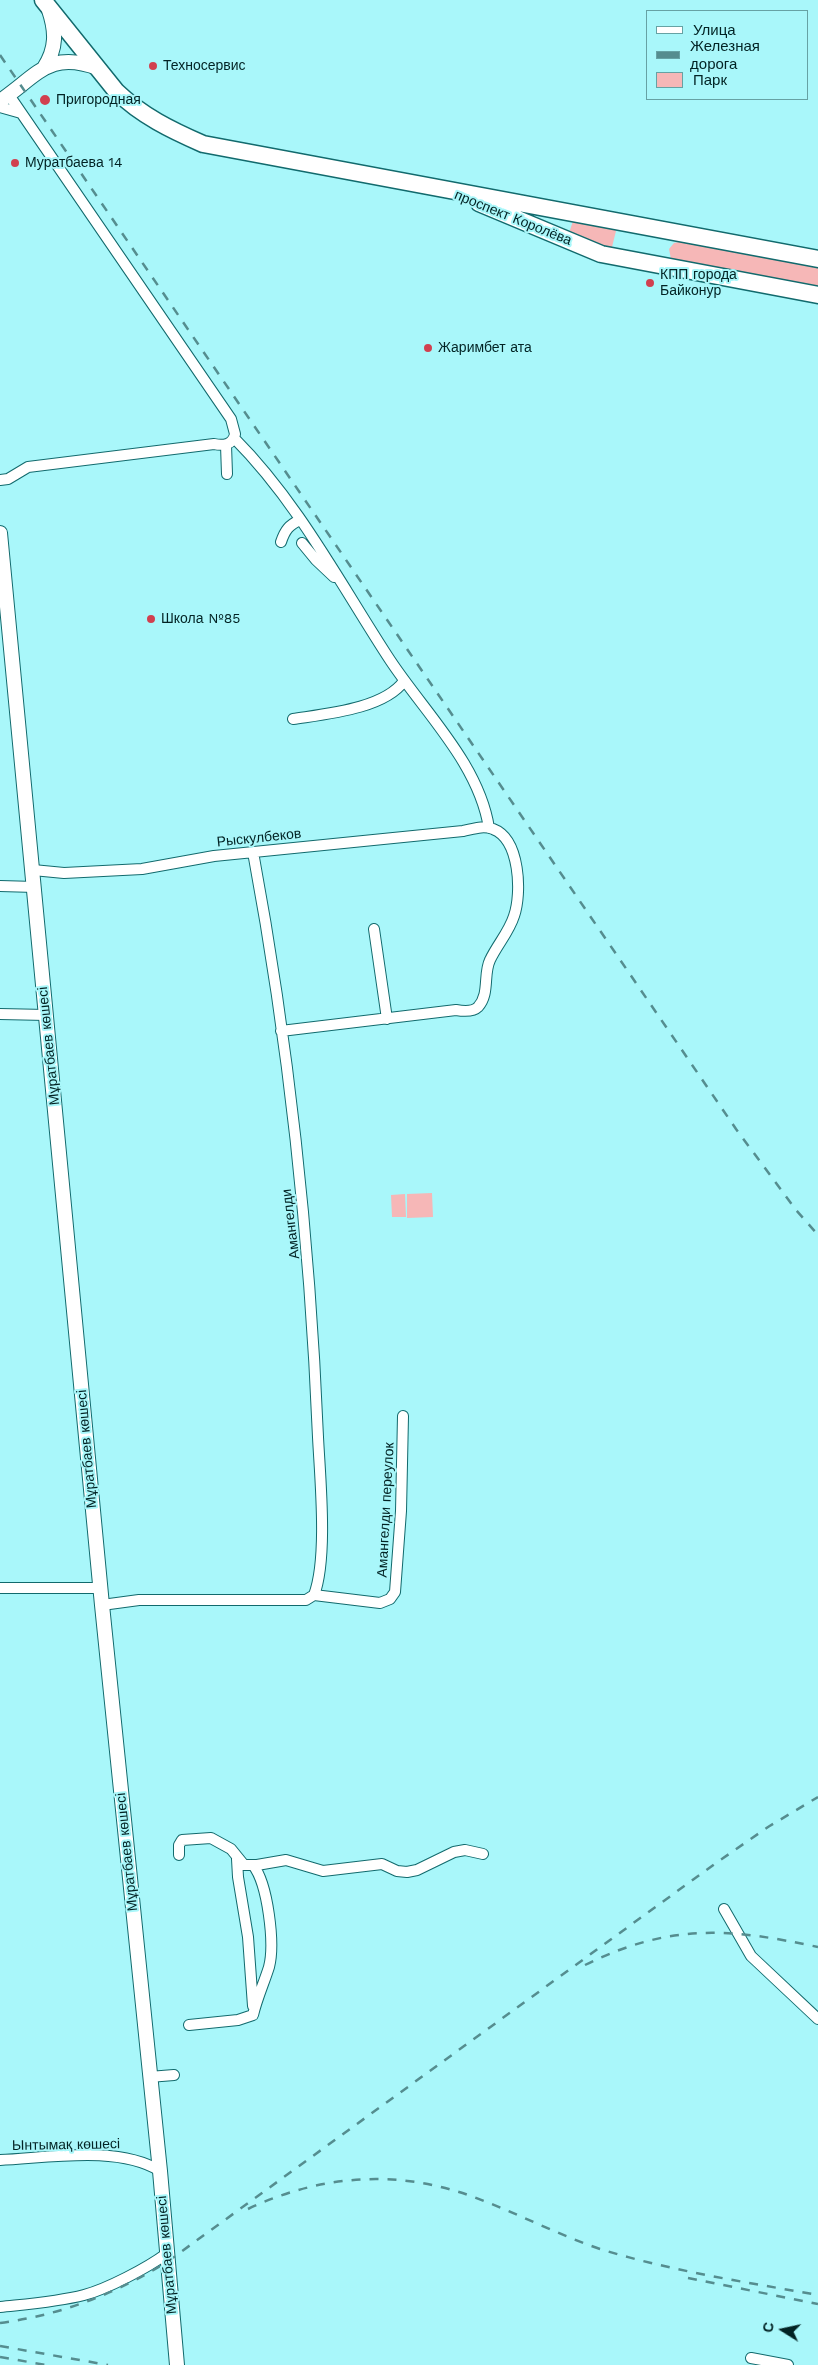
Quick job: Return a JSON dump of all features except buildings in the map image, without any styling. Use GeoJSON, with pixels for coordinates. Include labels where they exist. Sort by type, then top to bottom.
{"type":"FeatureCollection","features":[{"type":"Feature","properties":{"kind":"main road"},"geometry":{"type":"LineString","coordinates":[[46,3],[116,91],[146,116],[179,135],[204,144],[439,188]]}},
{"type":"Feature","properties":{"kind":"main road","name":"проспект Королёва"},"geometry":{"type":"LineString","coordinates":[[439,188],[818,259]]}},
{"type":"Feature","properties":{"kind":"main road","name":"проспект Королёва"},"geometry":{"type":"LineString","coordinates":[[439,188],[601,254],[818,295]]}},
{"type":"Feature","properties":{"kind":"street"},"geometry":{"type":"LineString","coordinates":[[44,68],[53,52],[55,40],[55,28],[46,3]]}},
{"type":"Feature","properties":{"kind":"street"},"geometry":{"type":"LineString","coordinates":[[98,68],[85,63],[59,61],[44,68],[4,98],[21,113],[230,419],[234,426],[234,438],[256,460],[300,520],[404,680],[460,756],[480,797],[489,828],[499,832],[509,842],[513,850],[516,867],[517,903],[511,925],[490,960],[484,997],[478,1008],[281,1031]]}},
{"type":"Feature","properties":{"kind":"street"},"geometry":{"type":"LineString","coordinates":[[0,107],[21,113]]}},
{"type":"Feature","properties":{"kind":"street"},"geometry":{"type":"LineString","coordinates":[[0,480],[8,479],[28,467],[214,444],[226,445],[234,438]]}},
{"type":"Feature","properties":{"kind":"street"},"geometry":{"type":"LineString","coordinates":[[226,445],[227,474]]}},
{"type":"Feature","properties":{"kind":"street"},"geometry":{"type":"LineString","coordinates":[[281,542],[284,532],[290,525],[300,520]]}},
{"type":"Feature","properties":{"kind":"street","name":"Мұратбаев көшесі"},"geometry":{"type":"LineString","coordinates":[[0,533],[100,1588],[160,2171],[177,2365]]}},
{"type":"Feature","properties":{"kind":"street"},"geometry":{"type":"LineString","coordinates":[[302,544],[329,574],[339,580]]}},
{"type":"Feature","properties":{"kind":"street"},"geometry":{"type":"LineString","coordinates":[[293,719],[342,711],[386,697],[400,687],[404,680]]}},
{"type":"Feature","properties":{"kind":"street","name":"Рыскулбеков"},"geometry":{"type":"LineString","coordinates":[[33,870],[64,873],[142,869],[252,852],[489,828]]}},
{"type":"Feature","properties":{"kind":"street","name":"Амангелди"},"geometry":{"type":"LineString","coordinates":[[252,852],[267,926],[308,1253],[314,1341],[320,1525],[319,1579],[314,1595]]}},
{"type":"Feature","properties":{"kind":"street"},"geometry":{"type":"LineString","coordinates":[[0,886],[35,887]]}},
{"type":"Feature","properties":{"kind":"street"},"geometry":{"type":"LineString","coordinates":[[374,929],[388,1019]]}},
{"type":"Feature","properties":{"kind":"street"},"geometry":{"type":"LineString","coordinates":[[0,1014],[46,1015]]}},
{"type":"Feature","properties":{"kind":"street","name":"Амангелди переулок"},"geometry":{"type":"LineString","coordinates":[[314,1595],[380,1603],[386,1602],[395,1592],[398,1568],[403,1416]]}},
{"type":"Feature","properties":{"kind":"street"},"geometry":{"type":"LineString","coordinates":[[0,1588],[100,1588]]}},
{"type":"Feature","properties":{"kind":"street"},"geometry":{"type":"LineString","coordinates":[[102,1605],[139,1600],[306,1600],[314,1595]]}},
{"type":"Feature","properties":{"kind":"street"},"geometry":{"type":"LineString","coordinates":[[179,1854],[179,1845],[182,1840],[211,1838],[231,1849],[244,1865],[253,1866],[286,1860],[323,1871],[382,1864],[398,1871],[407,1872],[417,1870],[454,1852],[465,1850],[483,1854]]}},
{"type":"Feature","properties":{"kind":"street"},"geometry":{"type":"LineString","coordinates":[[238,1859],[238,1877],[248,1937],[254,2015]]}},
{"type":"Feature","properties":{"kind":"street"},"geometry":{"type":"LineString","coordinates":[[253,1866],[264,1886],[269,1918],[270,1952],[269,1965],[254,2015]]}},
{"type":"Feature","properties":{"kind":"street"},"geometry":{"type":"LineString","coordinates":[[724,1909],[751,1956],[818,2019]]}},
{"type":"Feature","properties":{"kind":"street"},"geometry":{"type":"LineString","coordinates":[[189,2026],[238,2020],[254,2015]]}},
{"type":"Feature","properties":{"kind":"street"},"geometry":{"type":"LineString","coordinates":[[149,2077],[174,2075]]}},
{"type":"Feature","properties":{"kind":"street","name":"Ынтымақ көшесі"},"geometry":{"type":"LineString","coordinates":[[0,2160],[95,2156],[128,2157],[142,2161],[160,2171]]}},
{"type":"Feature","properties":{"kind":"street"},"geometry":{"type":"LineString","coordinates":[[0,2307],[84,2295],[104,2288],[154,2263],[166,2254]]}},
{"type":"Feature","properties":{"kind":"street"},"geometry":{"type":"LineString","coordinates":[[751,2358],[788,2365]]}},
{"type":"Feature","properties":{"kind":"green space"},"geometry":{"type":"Polygon","coordinates":[[[573,221],[613,228],[616,231],[612,247],[607,250],[569,233],[573,221]]]}},
{"type":"Feature","properties":{"kind":"green space"},"geometry":{"type":"Polygon","coordinates":[[[679,242],[818,267],[818,288],[671,259],[669,249],[674,243],[679,242]]]}},
{"type":"Feature","properties":{"kind":"green space"},"geometry":{"type":"Polygon","coordinates":[[[432,1193],[433,1217],[407,1218],[407,1194],[432,1193]]]}},
{"type":"Feature","properties":{"kind":"green space"},"geometry":{"type":"Polygon","coordinates":[[[405,1194],[406,1217],[392,1217],[391,1195],[405,1194]]]}},
{"type":"Feature","properties":{"kind":"railway"},"geometry":{"type":"LineString","coordinates":[[0,55],[736,1129],[796,1210],[818,1235]]}},
{"type":"Feature","properties":{"kind":"railway"},"geometry":{"type":"LineString","coordinates":[[0,2323],[45,2315],[87,2302],[128,2284],[167,2262],[716,1863],[768,1827],[818,1797]]}},
{"type":"Feature","properties":{"kind":"railway"},"geometry":{"type":"LineString","coordinates":[[585,1965],[616,1951],[645,1942],[700,1933],[756,1936],[818,1947]]}},
{"type":"Feature","properties":{"kind":"railway"},"geometry":{"type":"LineString","coordinates":[[248,2209],[303,2189],[330,2183],[386,2179],[415,2182],[443,2187],[471,2196],[584,2243],[627,2257],[708,2275],[818,2295]]}},
{"type":"Feature","properties":{"kind":"railway"},"geometry":{"type":"LineString","coordinates":[[688,2278],[818,2304]]}},
{"type":"Feature","properties":{"kind":"railway"},"geometry":{"type":"LineString","coordinates":[[0,2346],[108,2365]]}},
{"type":"Feature","properties":{"kind":"railway"},"geometry":{"type":"LineString","coordinates":[[0,2357],[46,2365]]}},
{"type":"Feature","properties":{"kind":"place","name":"Техносервис"},"geometry":{"type":"Point","coordinates":[153,66]}},
{"type":"Feature","properties":{"kind":"place","name":"Пригородная"},"geometry":{"type":"Point","coordinates":[45,100]}},
{"type":"Feature","properties":{"kind":"place","name":"Муратбаева 14"},"geometry":{"type":"Point","coordinates":[15,163]}},
{"type":"Feature","properties":{"kind":"place","name":"КПП города Байконур"},"geometry":{"type":"Point","coordinates":[650,283]}},
{"type":"Feature","properties":{"kind":"place","name":"Жаримбет ата"},"geometry":{"type":"Point","coordinates":[428,348]}},
{"type":"Feature","properties":{"kind":"place","name":"Школа №85"},"geometry":{"type":"Point","coordinates":[151,619]}}]}
